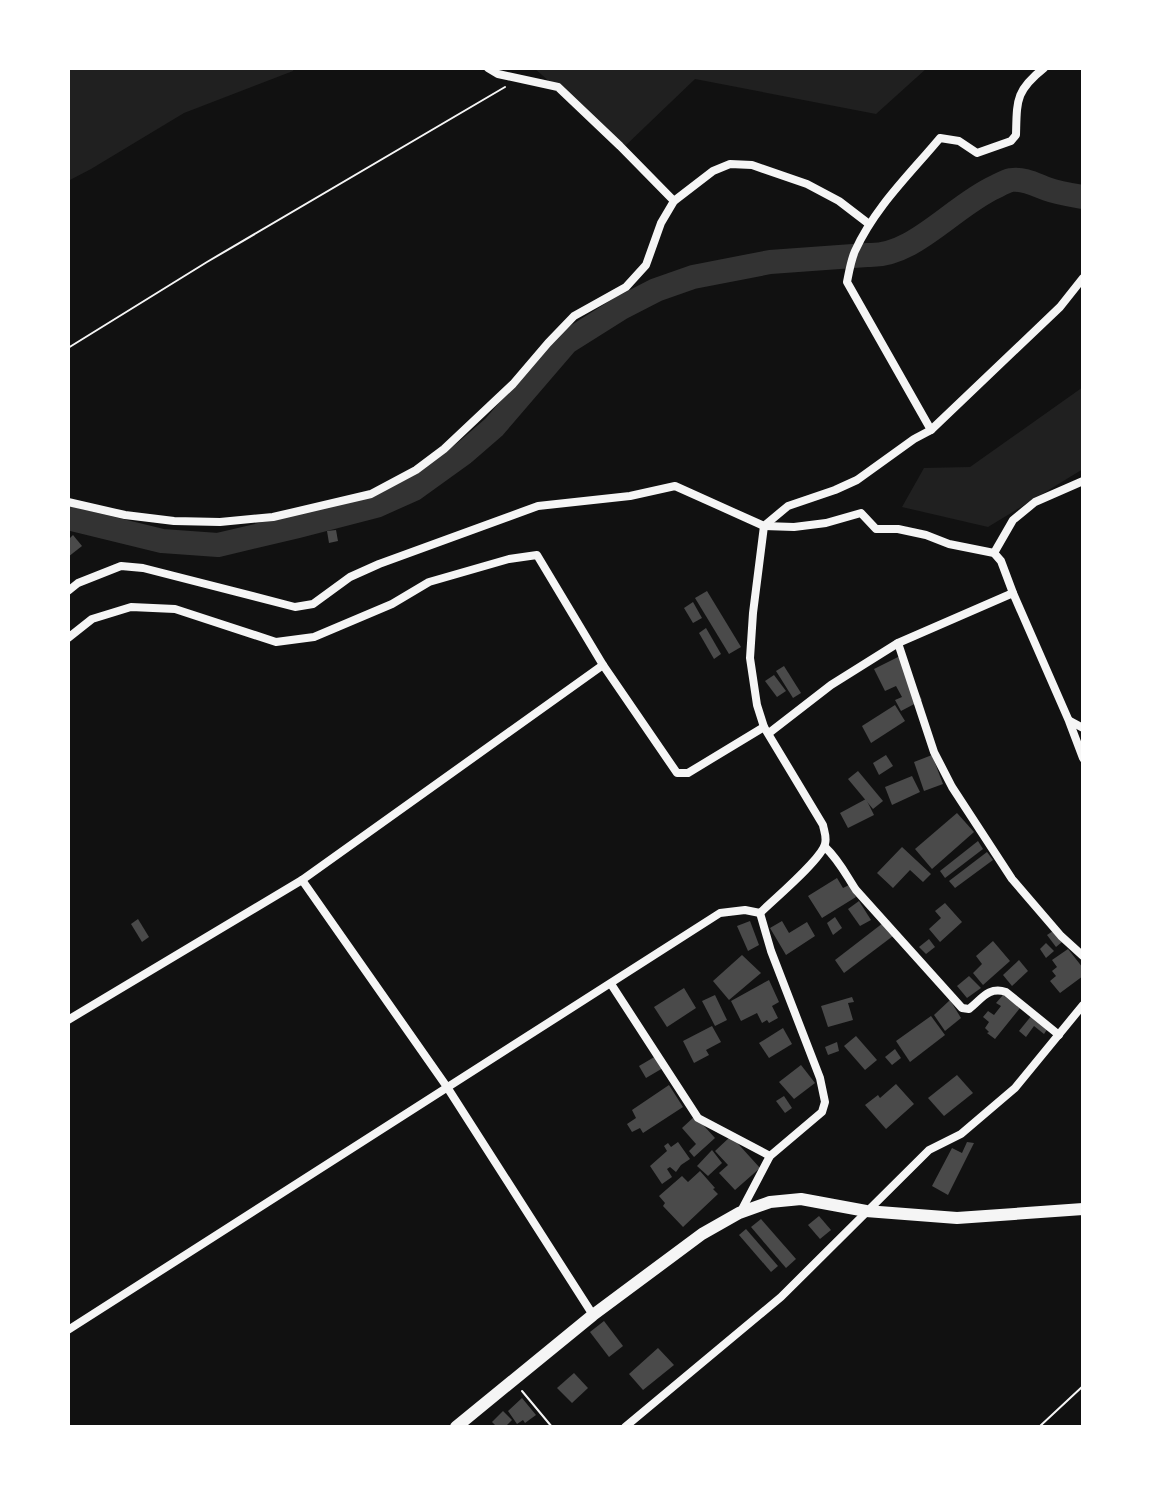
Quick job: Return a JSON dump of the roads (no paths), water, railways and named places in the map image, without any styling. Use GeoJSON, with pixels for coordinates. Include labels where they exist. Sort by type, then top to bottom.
{"type":"FeatureCollection","features":[{"type":"Feature","properties":{"kind":"main road"},"geometry":{"type":"LineString","coordinates":[[456,1427],[593,1315],[702,1234],[739,1213],[770,1202],[801,1199],[866,1211],[957,1218],[1083,1209]]}},
{"type":"Feature","properties":{"kind":"street"},"geometry":{"type":"LineString","coordinates":[[488,68],[498,74],[558,87],[674,201]]}},
{"type":"Feature","properties":{"kind":"street"},"geometry":{"type":"LineString","coordinates":[[931,430],[847,282],[854,253],[869,224],[891,194],[940,138],[959,141],[977,153],[1011,141],[1016,135],[1021,89],[1044,68]]}},
{"type":"Feature","properties":{"kind":"street"},"geometry":{"type":"LineString","coordinates":[[68,502],[125,515],[220,522],[273,517],[371,494],[416,470],[444,449],[513,384],[574,316],[626,287],[646,265],[661,223],[674,201],[713,171],[730,164],[752,165],[807,184],[839,201],[869,224]]}},
{"type":"Feature","properties":{"kind":"street"},"geometry":{"type":"LineString","coordinates":[[760,913],[825,847],[826,835],[767,730],[757,705],[750,658],[764,526],[788,506],[857,480],[931,430],[1060,307],[1083,278]]}},
{"type":"Feature","properties":{"kind":"street"},"geometry":{"type":"LineString","coordinates":[[994,553],[1013,520],[1035,502],[1083,481]]}},
{"type":"Feature","properties":{"kind":"street"},"geometry":{"type":"LineString","coordinates":[[68,591],[78,583],[121,566],[143,568],[295,607],[304,606],[313,604],[350,577],[379,564],[538,506],[630,496],[675,486],[764,526],[794,527],[826,523],[861,513],[876,529],[912,532],[949,544],[994,553],[1001,561],[1083,758]]}},
{"type":"Feature","properties":{"kind":"street"},"geometry":{"type":"LineString","coordinates":[[68,638],[92,619],[131,607],[175,609],[276,642],[314,637],[392,604],[429,582],[509,559],[537,555],[603,665],[677,773],[688,773],[767,730],[898,643],[1013,593]]}},
{"type":"Feature","properties":{"kind":"street"},"geometry":{"type":"LineString","coordinates":[[898,643],[934,752],[952,787],[1012,879],[1061,936],[1083,956]]}},
{"type":"Feature","properties":{"kind":"street"},"geometry":{"type":"LineString","coordinates":[[68,1020],[302,880],[603,665]]}},
{"type":"Feature","properties":{"kind":"street"},"geometry":{"type":"LineString","coordinates":[[1069,721],[1083,728]]}},
{"type":"Feature","properties":{"kind":"street"},"geometry":{"type":"LineString","coordinates":[[825,847],[842,865],[856,890],[962,1008],[969,1009],[988,992],[999,990],[1006,992],[1059,1035]]}},
{"type":"Feature","properties":{"kind":"street"},"geometry":{"type":"LineString","coordinates":[[302,880],[447,1087],[593,1315]]}},
{"type":"Feature","properties":{"kind":"street"},"geometry":{"type":"LineString","coordinates":[[68,1330],[720,913],[745,910],[760,913]]}},
{"type":"Feature","properties":{"kind":"street"},"geometry":{"type":"LineString","coordinates":[[739,1213],[770,1156],[822,1112],[825,1102],[820,1078],[771,951],[760,913]]}},
{"type":"Feature","properties":{"kind":"street"},"geometry":{"type":"LineString","coordinates":[[611,984],[698,1118],[770,1156]]}},
{"type":"Feature","properties":{"kind":"street"},"geometry":{"type":"LineString","coordinates":[[625,1427],[781,1297],[929,1150],[961,1134],[1015,1088],[1083,1005]]}},
{"type":"Feature","properties":{"kind":"waterway"},"geometry":{"type":"LineString","coordinates":[[68,518],[162,541],[218,545],[376,506],[414,489],[464,453],[494,427],[567,342],[656,290],[693,277],[770,262],[884,254],[917,240],[979,196],[1011,180],[1083,197]]}}]}
